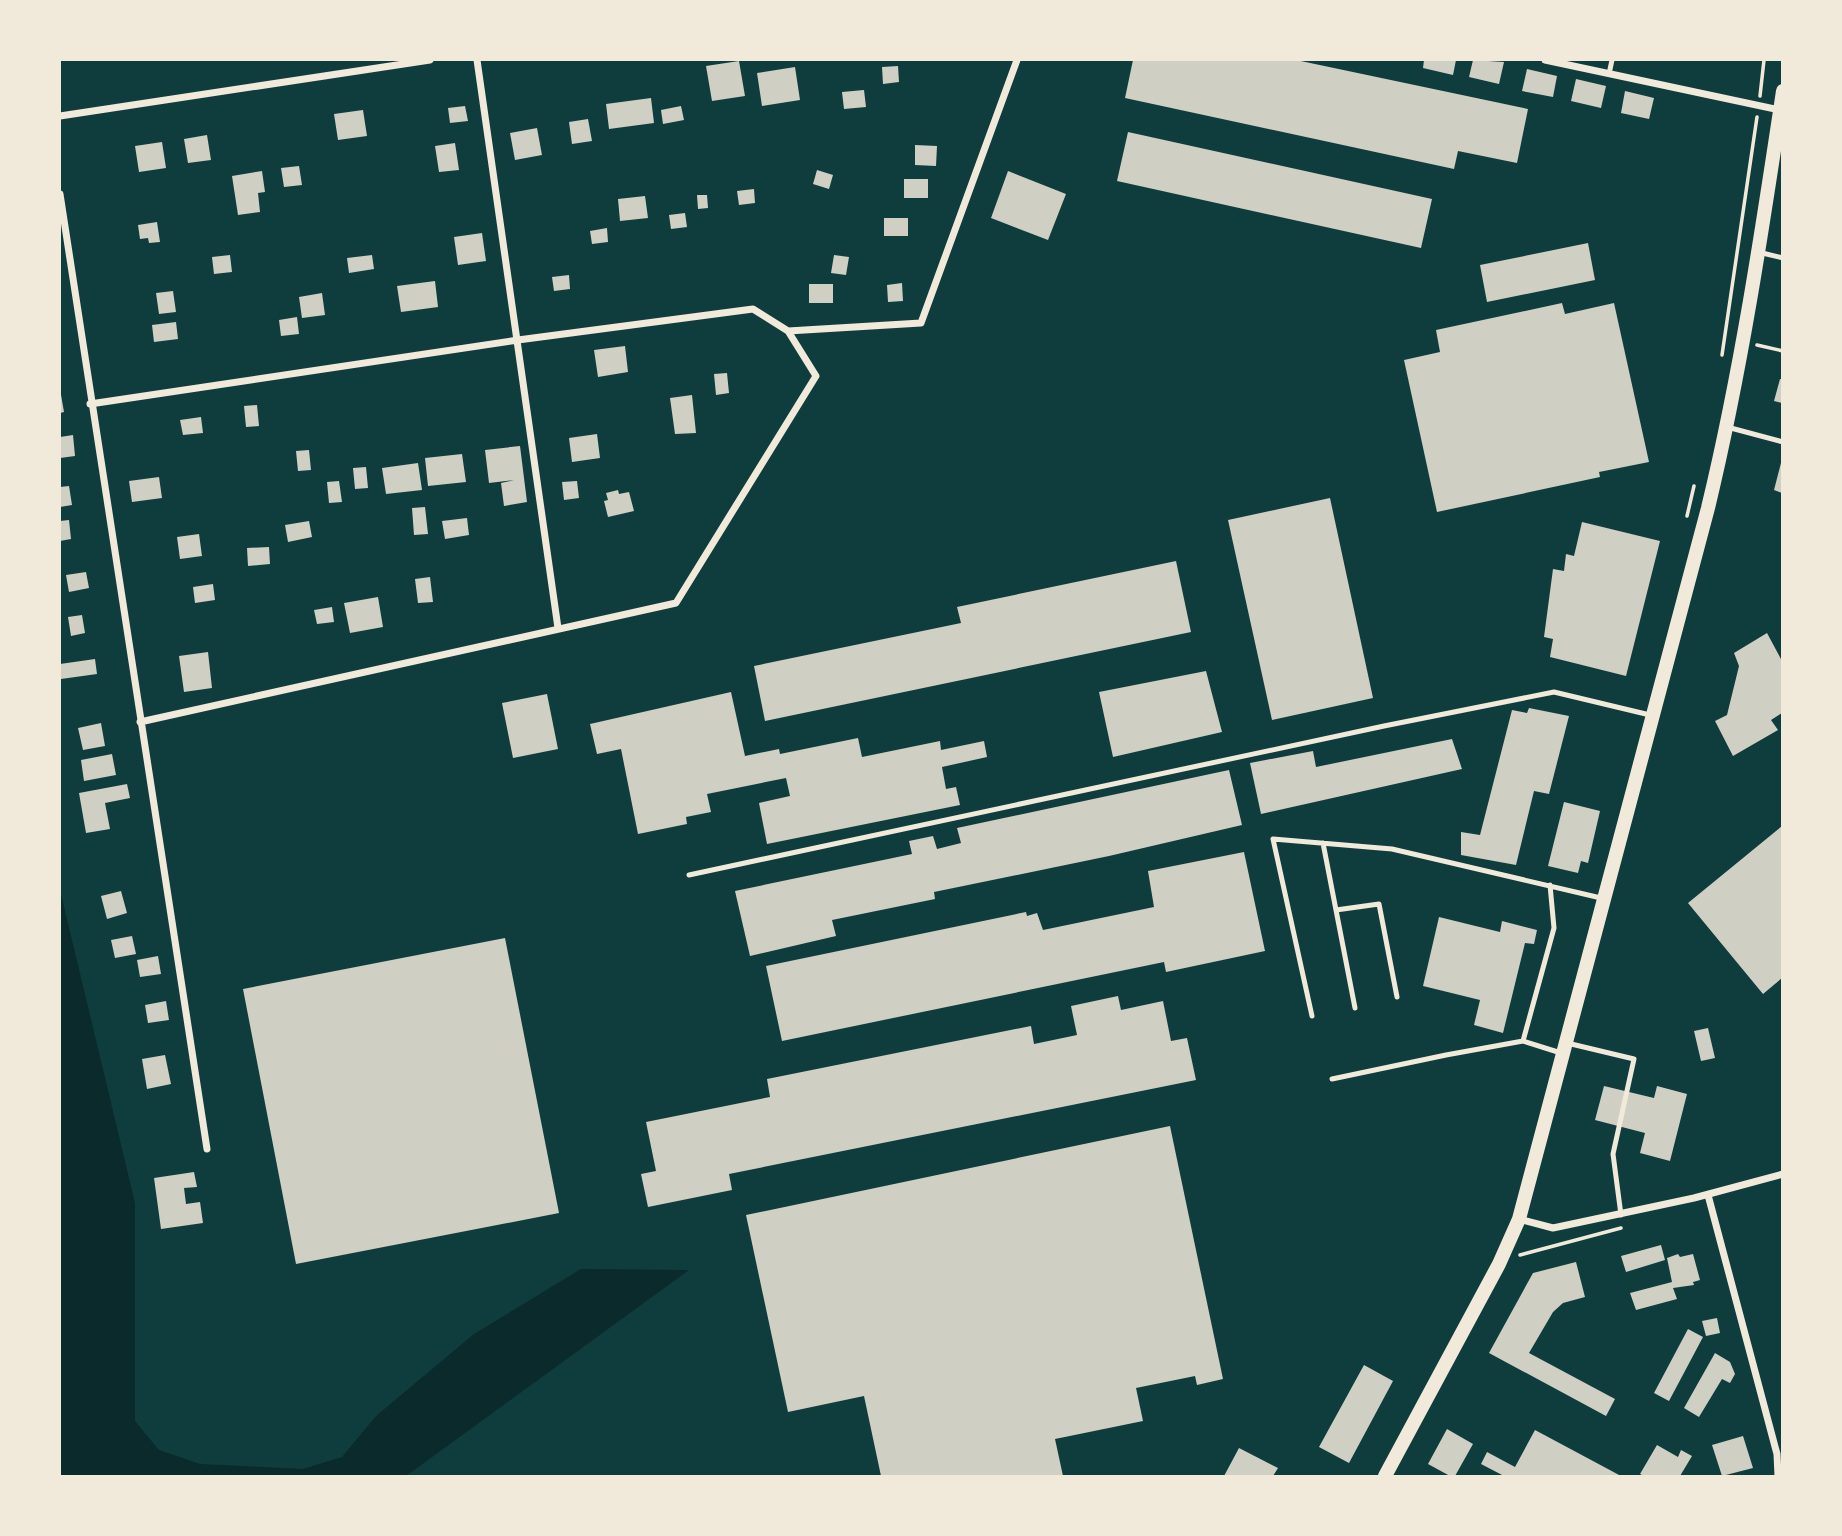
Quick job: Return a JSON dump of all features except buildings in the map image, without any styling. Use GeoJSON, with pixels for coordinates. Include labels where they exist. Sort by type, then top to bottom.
{"type":"FeatureCollection","features":[{"type":"Feature","properties":{"kind":"main road"},"geometry":{"type":"LineString","coordinates":[[1385,1476],[1493,1275],[1519,1219],[1708,508],[1727,427],[1783,92]]}},
{"type":"Feature","properties":{"kind":"street"},"geometry":{"type":"LineString","coordinates":[[60,116],[430,60]]}},
{"type":"Feature","properties":{"kind":"street"},"geometry":{"type":"LineString","coordinates":[[477,60],[558,628]]}},
{"type":"Feature","properties":{"kind":"street"},"geometry":{"type":"LineString","coordinates":[[788,331],[921,323],[1017,60]]}},
{"type":"Feature","properties":{"kind":"street"},"geometry":{"type":"LineString","coordinates":[[1545,60],[1780,110]]}},
{"type":"Feature","properties":{"kind":"street"},"geometry":{"type":"LineString","coordinates":[[60,194],[90,404],[207,1149]]}},
{"type":"Feature","properties":{"kind":"street"},"geometry":{"type":"LineString","coordinates":[[90,404],[519,340],[753,309],[788,331],[816,376],[676,603],[139,722]]}},
{"type":"Feature","properties":{"kind":"street"},"geometry":{"type":"LineString","coordinates":[[1519,1219],[1553,1228],[1708,1195],[1783,1174]]}},
{"type":"Feature","properties":{"kind":"street"},"geometry":{"type":"LineString","coordinates":[[1708,1195],[1777,1454],[1778,1476]]}},
{"type":"Feature","properties":{"kind":"lane"},"geometry":{"type":"LineString","coordinates":[[1609,74],[1612,60]]}},
{"type":"Feature","properties":{"kind":"lane"},"geometry":{"type":"LineString","coordinates":[[1758,252],[1783,258]]}},
{"type":"Feature","properties":{"kind":"lane"},"geometry":{"type":"LineString","coordinates":[[1727,427],[1783,442]]}},
{"type":"Feature","properties":{"kind":"lane"},"geometry":{"type":"LineString","coordinates":[[689,875],[1554,692],[1653,716]]}},
{"type":"Feature","properties":{"kind":"lane"},"geometry":{"type":"LineString","coordinates":[[1311,1016],[1273,839],[1392,849],[1604,899]]}},
{"type":"Feature","properties":{"kind":"lane"},"geometry":{"type":"LineString","coordinates":[[1323,843],[1355,1008]]}},
{"type":"Feature","properties":{"kind":"lane"},"geometry":{"type":"LineString","coordinates":[[1523,1041],[1554,928],[1550,885]]}},
{"type":"Feature","properties":{"kind":"lane"},"geometry":{"type":"LineString","coordinates":[[1336,910],[1379,904],[1397,998]]}},
{"type":"Feature","properties":{"kind":"lane"},"geometry":{"type":"LineString","coordinates":[[1332,1079],[1523,1041],[1634,1059],[1612,1154],[1621,1214]]}},
{"type":"Feature","properties":{"kind":"path"},"geometry":{"type":"LineString","coordinates":[[1721,359],[1764,60]]}},
{"type":"Feature","properties":{"kind":"path"},"geometry":{"type":"LineString","coordinates":[[1742,341],[1783,351]]}},
{"type":"Feature","properties":{"kind":"path"},"geometry":{"type":"LineString","coordinates":[[1687,517],[1697,477]]}},
{"type":"Feature","properties":{"kind":"water"},"geometry":{"type":"Polygon","coordinates":[[[60,890],[135,1203],[135,1421],[159,1450],[200,1464],[303,1469],[342,1457],[376,1416],[474,1334],[581,1269],[689,1270],[406,1476],[60,1476],[60,890]]]}}]}
